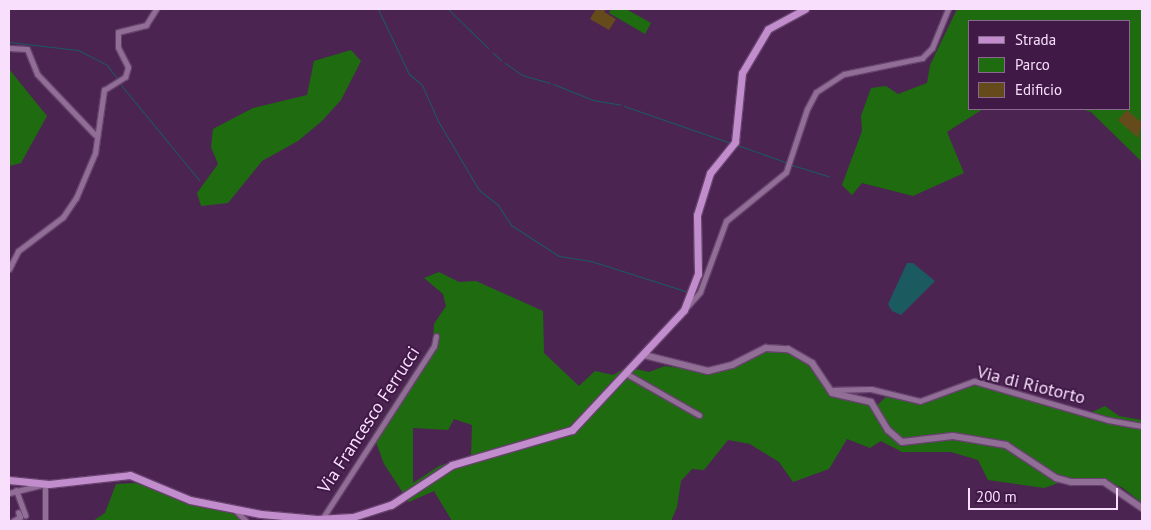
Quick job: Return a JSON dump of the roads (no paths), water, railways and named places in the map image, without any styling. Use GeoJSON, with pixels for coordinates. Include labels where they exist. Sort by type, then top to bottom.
{"type":"FeatureCollection","features":[{"type":"Feature","properties":{"kind":"main road","name":"Via Francesco Ferrucci"},"geometry":{"type":"LineString","coordinates":[[9,480],[45,484],[130,476],[184,498],[234,508],[322,519],[375,513],[452,465],[566,434],[581,424],[684,310],[698,274],[696,218],[703,190],[714,168],[734,144],[740,79],[760,39],[772,25],[805,9]]}},
{"type":"Feature","properties":{"kind":"street"},"geometry":{"type":"LineString","coordinates":[[9,269],[18,251],[69,211],[85,182],[94,153],[95,135],[104,90],[125,77],[128,67],[118,47],[118,32],[146,25],[156,9]]}},
{"type":"Feature","properties":{"kind":"street"},"geometry":{"type":"LineString","coordinates":[[684,310],[700,292],[726,221],[780,179],[789,164],[806,109],[822,87],[844,74],[922,58],[932,48],[948,9]]}},
{"type":"Feature","properties":{"kind":"street"},"geometry":{"type":"LineString","coordinates":[[9,48],[27,49],[37,74],[95,135]]}},
{"type":"Feature","properties":{"kind":"street","name":"Via Francesco Ferrucci"},"geometry":{"type":"LineString","coordinates":[[322,519],[434,346],[436,336]]}},
{"type":"Feature","properties":{"kind":"street"},"geometry":{"type":"LineString","coordinates":[[644,356],[708,371],[732,365],[766,348],[783,348],[812,363],[828,390],[871,402],[888,430],[902,442],[945,436],[999,443],[1017,449],[1056,478],[1071,482],[1104,482],[1142,508]]}},
{"type":"Feature","properties":{"kind":"street"},"geometry":{"type":"LineString","coordinates":[[627,374],[699,415]]}},
{"type":"Feature","properties":{"kind":"street","name":"Via di Riotorto"},"geometry":{"type":"LineString","coordinates":[[828,390],[871,389],[920,401],[974,381],[1108,420],[1142,426]]}},
{"type":"Feature","properties":{"kind":"street"},"geometry":{"type":"LineString","coordinates":[[9,493],[45,484],[45,521]]}},
{"type":"Feature","properties":{"kind":"street"},"geometry":{"type":"LineString","coordinates":[[16,490],[26,515]]}},
{"type":"Feature","properties":{"kind":"street"},"geometry":{"type":"LineString","coordinates":[[234,508],[246,521]]}},
{"type":"Feature","properties":{"kind":"street"},"geometry":{"type":"LineString","coordinates":[[13,521],[20,517],[18,512]]}},
{"type":"Feature","properties":{"kind":"waterway"},"geometry":{"type":"LineString","coordinates":[[378,9],[409,74],[422,85],[438,121],[479,190],[498,205],[511,225],[559,256],[591,261],[688,292]]}},
{"type":"Feature","properties":{"kind":"waterway"},"geometry":{"type":"LineString","coordinates":[[448,9],[488,48]]}},
{"type":"Feature","properties":{"kind":"waterway"},"geometry":{"type":"LineString","coordinates":[[9,42],[78,50],[106,64],[117,78]]}},
{"type":"Feature","properties":{"kind":"waterway"},"geometry":{"type":"LineString","coordinates":[[493,53],[501,60]]}},
{"type":"Feature","properties":{"kind":"waterway"},"geometry":{"type":"LineString","coordinates":[[505,63],[522,75],[550,83]]}},
{"type":"Feature","properties":{"kind":"waterway"},"geometry":{"type":"LineString","coordinates":[[553,84],[593,100],[621,105]]}},
{"type":"Feature","properties":{"kind":"waterway"},"geometry":{"type":"LineString","coordinates":[[121,85],[199,180]]}},
{"type":"Feature","properties":{"kind":"waterway"},"geometry":{"type":"LineString","coordinates":[[624,106],[731,143]]}},
{"type":"Feature","properties":{"kind":"waterway"},"geometry":{"type":"LineString","coordinates":[[737,145],[788,163]]}},
{"type":"Feature","properties":{"kind":"waterway"},"geometry":{"type":"LineString","coordinates":[[792,165],[829,176]]}}]}
